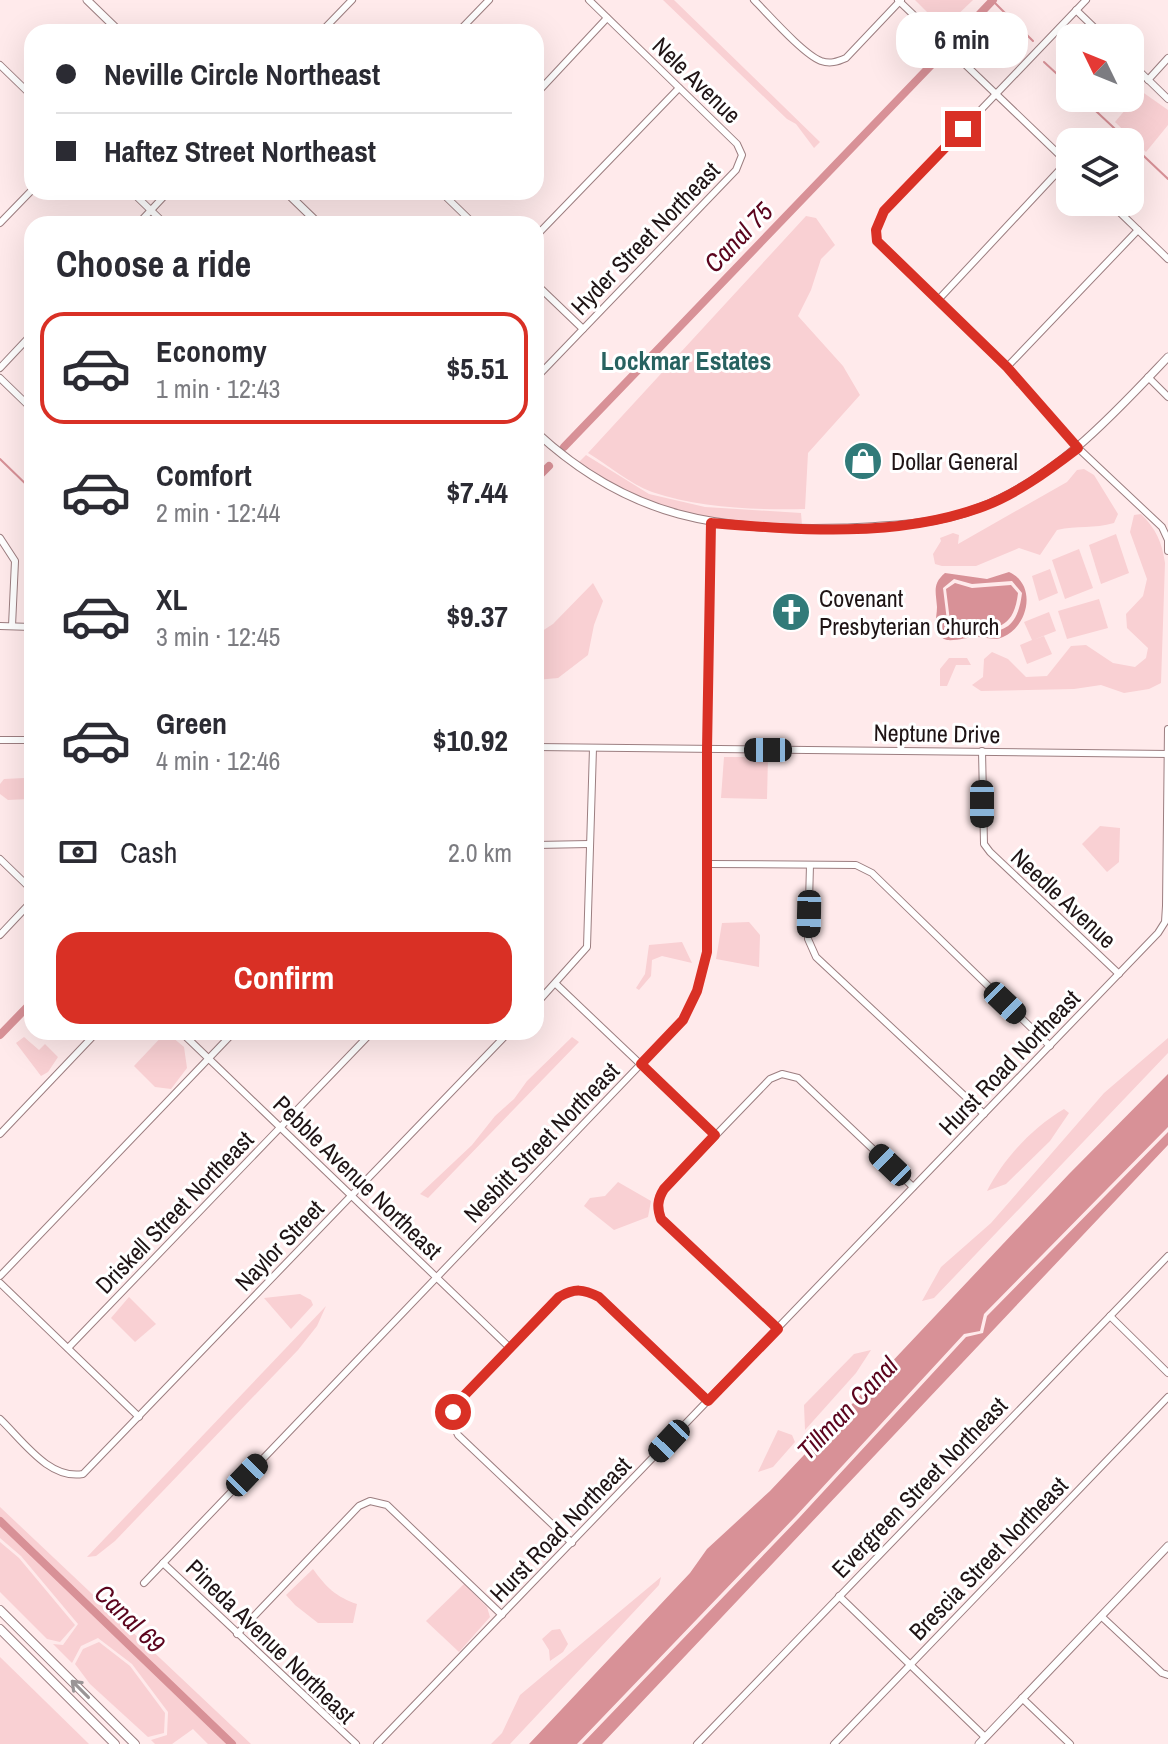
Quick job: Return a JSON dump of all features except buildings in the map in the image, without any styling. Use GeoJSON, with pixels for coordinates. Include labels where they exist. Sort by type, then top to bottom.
{"type":"FeatureCollection","features":[{"type":"Feature","properties":{"kind":"main road"},"geometry":{"type":"LineString","coordinates":[[0,1610],[135,1744]]}},
{"type":"Feature","properties":{"kind":"main road"},"geometry":{"type":"LineString","coordinates":[[0,1629],[115,1744]]}},
{"type":"Feature","properties":{"kind":"street"},"geometry":{"type":"LineString","coordinates":[[87,0],[112,24]]}},
{"type":"Feature","properties":{"kind":"street"},"geometry":{"type":"LineString","coordinates":[[329,24],[352,0]]}},
{"type":"Feature","properties":{"kind":"street"},"geometry":{"type":"LineString","coordinates":[[466,24],[489,0]]}},
{"type":"Feature","properties":{"kind":"street","name":"Nele Avenue"},"geometry":{"type":"LineString","coordinates":[[589,0],[737,144],[742,155]]}},
{"type":"Feature","properties":{"kind":"street"},"geometry":{"type":"LineString","coordinates":[[754,0],[810,55],[822,62],[835,63],[846,58],[899,0],[1056,152]]}},
{"type":"Feature","properties":{"kind":"street"},"geometry":{"type":"LineString","coordinates":[[1086,0],[884,211],[876,230],[877,241],[1007,367],[1078,448],[1162,527],[1168,540],[1168,551]]}},
{"type":"Feature","properties":{"kind":"street"},"geometry":{"type":"LineString","coordinates":[[1076,10],[1090,24]]}},
{"type":"Feature","properties":{"kind":"street"},"geometry":{"type":"LineString","coordinates":[[544,85],[607,18]]}},
{"type":"Feature","properties":{"kind":"street"},"geometry":{"type":"LineString","coordinates":[[1148,80],[1168,58]]}},
{"type":"Feature","properties":{"kind":"street"},"geometry":{"type":"LineString","coordinates":[[0,65],[24,88]]}},
{"type":"Feature","properties":{"kind":"street"},"geometry":{"type":"LineString","coordinates":[[1144,76],[1168,99]]}},
{"type":"Feature","properties":{"kind":"street"},"geometry":{"type":"LineString","coordinates":[[544,228],[679,88]]}},
{"type":"Feature","properties":{"kind":"street","name":"Hyder Street Northeast"},"geometry":{"type":"LineString","coordinates":[[544,370],[736,170],[742,155]]}},
{"type":"Feature","properties":{"kind":"street"},"geometry":{"type":"LineString","coordinates":[[939,299],[1056,178]]}},
{"type":"Feature","properties":{"kind":"street"},"geometry":{"type":"LineString","coordinates":[[0,223],[24,198]]}},
{"type":"Feature","properties":{"kind":"street"},"geometry":{"type":"LineString","coordinates":[[140,200],[157,216]]}},
{"type":"Feature","properties":{"kind":"street"},"geometry":{"type":"LineString","coordinates":[[145,216],[160,200]]}},
{"type":"Feature","properties":{"kind":"street"},"geometry":{"type":"LineString","coordinates":[[294,200],[311,216]]}},
{"type":"Feature","properties":{"kind":"street"},"geometry":{"type":"LineString","coordinates":[[450,200],[466,216]]}},
{"type":"Feature","properties":{"kind":"street"},"geometry":{"type":"LineString","coordinates":[[1124,216],[1168,259]]}},
{"type":"Feature","properties":{"kind":"street"},"geometry":{"type":"LineString","coordinates":[[1007,367],[1138,230]]}},
{"type":"Feature","properties":{"kind":"street"},"geometry":{"type":"LineString","coordinates":[[544,292],[583,329]]}},
{"type":"Feature","properties":{"kind":"street"},"geometry":{"type":"LineString","coordinates":[[0,368],[24,342]]}},
{"type":"Feature","properties":{"kind":"street"},"geometry":{"type":"LineString","coordinates":[[544,440],[562,457],[595,480],[666,512],[711,523],[800,529],[902,526],[981,508],[1049,470],[1078,448],[1168,357]]}},
{"type":"Feature","properties":{"kind":"street"},"geometry":{"type":"LineString","coordinates":[[1148,377],[1168,397]]}},
{"type":"Feature","properties":{"kind":"street"},"geometry":{"type":"LineString","coordinates":[[0,378],[24,401]]}},
{"type":"Feature","properties":{"kind":"street","name":"Nesbitt Street Northeast"},"geometry":{"type":"LineString","coordinates":[[144,1583],[683,1020],[697,991],[707,952],[711,523]]}},
{"type":"Feature","properties":{"kind":"street"},"geometry":{"type":"LineString","coordinates":[[0,538],[15,561],[12,626]]}},
{"type":"Feature","properties":{"kind":"street"},"geometry":{"type":"LineString","coordinates":[[0,626],[24,627]]}},
{"type":"Feature","properties":{"kind":"street","name":"Hurst Road Northeast"},"geometry":{"type":"LineString","coordinates":[[377,1744],[1158,933],[1165,922],[1168,729]]}},
{"type":"Feature","properties":{"kind":"street"},"geometry":{"type":"LineString","coordinates":[[0,740],[24,740]]}},
{"type":"Feature","properties":{"kind":"street","name":"Neptune Drive"},"geometry":{"type":"LineString","coordinates":[[544,747],[1168,754]]}},
{"type":"Feature","properties":{"kind":"street"},"geometry":{"type":"LineString","coordinates":[[544,996],[587,947],[593,748]]}},
{"type":"Feature","properties":{"kind":"street","name":"Needle Avenue"},"geometry":{"type":"LineString","coordinates":[[982,751],[984,844],[1119,974]]}},
{"type":"Feature","properties":{"kind":"street"},"geometry":{"type":"LineString","coordinates":[[544,845],[589,844]]}},
{"type":"Feature","properties":{"kind":"street"},"geometry":{"type":"LineString","coordinates":[[0,859],[24,882]]}},
{"type":"Feature","properties":{"kind":"street"},"geometry":{"type":"LineString","coordinates":[[709,864],[856,865],[872,873],[1050,1046]]}},
{"type":"Feature","properties":{"kind":"street"},"geometry":{"type":"LineString","coordinates":[[810,865],[808,939],[816,957],[984,1114]]}},
{"type":"Feature","properties":{"kind":"street"},"geometry":{"type":"LineString","coordinates":[[0,935],[24,910]]}},
{"type":"Feature","properties":{"kind":"street"},"geometry":{"type":"LineString","coordinates":[[556,984],[715,1135]]}},
{"type":"Feature","properties":{"kind":"street"},"geometry":{"type":"LineString","coordinates":[[0,1134],[89,1040]]}},
{"type":"Feature","properties":{"kind":"street","name":"Pebble Avenue Northeast"},"geometry":{"type":"LineString","coordinates":[[189,1040],[510,1348]]}},
{"type":"Feature","properties":{"kind":"street"},"geometry":{"type":"LineString","coordinates":[[0,1276],[226,1040]]}},
{"type":"Feature","properties":{"kind":"street","name":"Driskell Street Northeast"},"geometry":{"type":"LineString","coordinates":[[68,1348],[364,1040]]}},
{"type":"Feature","properties":{"kind":"street","name":"Naylor Street"},"geometry":{"type":"LineString","coordinates":[[0,1419],[53,1470],[71,1476],[83,1474],[501,1040]]}},
{"type":"Feature","properties":{"kind":"street"},"geometry":{"type":"LineString","coordinates":[[778,1329],[661,1219],[658,1210],[658,1198],[664,1189],[715,1135],[770,1079],[782,1074],[798,1078],[913,1187]]}},
{"type":"Feature","properties":{"kind":"street","name":"Evergreen Street Northeast"},"geometry":{"type":"LineString","coordinates":[[697,1744],[1168,1256]]}},
{"type":"Feature","properties":{"kind":"street"},"geometry":{"type":"LineString","coordinates":[[0,1283],[139,1417]]}},
{"type":"Feature","properties":{"kind":"street"},"geometry":{"type":"LineString","coordinates":[[572,1543],[458,1435],[452,1423],[457,1403],[559,1297],[570,1290],[584,1289],[599,1297],[708,1401]]}},
{"type":"Feature","properties":{"kind":"street"},"geometry":{"type":"LineString","coordinates":[[1110,1316],[1168,1373]]}},
{"type":"Feature","properties":{"kind":"street","name":"Brescia Street Northeast"},"geometry":{"type":"LineString","coordinates":[[834,1744],[1168,1397]]}},
{"type":"Feature","properties":{"kind":"street"},"geometry":{"type":"LineString","coordinates":[[237,1634],[359,1506],[370,1501],[387,1505],[502,1615]]}},
{"type":"Feature","properties":{"kind":"street"},"geometry":{"type":"LineString","coordinates":[[979,1744],[1168,1546]]}},
{"type":"Feature","properties":{"kind":"street","name":"Pineda Avenue Northeast"},"geometry":{"type":"LineString","coordinates":[[163,1563],[356,1744]]}},
{"type":"Feature","properties":{"kind":"street"},"geometry":{"type":"LineString","coordinates":[[839,1596],[985,1737]]}},
{"type":"Feature","properties":{"kind":"street"},"geometry":{"type":"LineString","coordinates":[[1101,1616],[1162,1673],[1168,1675]]}},
{"type":"Feature","properties":{"kind":"street"},"geometry":{"type":"LineString","coordinates":[[1022,1698],[1070,1744]]}},
{"type":"Feature","properties":{"kind":"shaded area"},"geometry":{"type":"Polygon","coordinates":[[[663,0],[674,0],[820,142],[814,148],[796,124],[787,119],[663,0]]]}},
{"type":"Feature","properties":{"kind":"shaded area"},"geometry":{"type":"Polygon","coordinates":[[[915,0],[973,0],[952,20],[935,20],[915,0]]]}},
{"type":"Feature","properties":{"kind":"shaded area"},"geometry":{"type":"Polygon","coordinates":[[[1144,93],[1168,110],[1168,125],[1146,152],[1144,128],[1121,128],[1115,122],[1123,112],[1144,112],[1144,93]]]}},
{"type":"Feature","properties":{"kind":"shaded area"},"geometry":{"type":"Polygon","coordinates":[[[806,216],[816,218],[835,245],[821,259],[798,316],[843,366],[860,395],[808,453],[805,509],[727,507],[689,502],[652,492],[588,453],[806,216]]]}},
{"type":"Feature","properties":{"kind":"shaded area"},"geometry":{"type":"Polygon","coordinates":[[[586,455],[649,494],[705,507],[801,513],[802,525],[740,521],[659,505],[606,481],[578,463],[586,455]]]}},
{"type":"Feature","properties":{"kind":"shaded area"},"geometry":{"type":"Polygon","coordinates":[[[1084,469],[1094,475],[1118,514],[1114,523],[1057,530],[1040,555],[1019,548],[976,566],[935,564],[933,554],[940,538],[953,533],[959,535],[958,544],[1067,482],[1077,470],[1084,469]]]}},
{"type":"Feature","properties":{"kind":"shaded area"},"geometry":{"type":"Polygon","coordinates":[[[1141,514],[1158,536],[1165,563],[1161,683],[1149,689],[1124,693],[1101,685],[1074,689],[981,691],[972,685],[983,677],[984,659],[992,652],[1008,659],[1026,677],[1047,676],[1071,646],[1086,645],[1113,663],[1135,667],[1146,658],[1148,648],[1127,628],[1126,614],[1143,596],[1147,579],[1130,532],[1134,515],[1141,514]]]}},
{"type":"Feature","properties":{"kind":"shaded area"},"geometry":{"type":"Polygon","coordinates":[[[1116,534],[1129,573],[1101,584],[1089,545],[1116,534]]]}},
{"type":"Feature","properties":{"kind":"shaded area"},"geometry":{"type":"Polygon","coordinates":[[[1079,549],[1093,588],[1065,599],[1052,560],[1079,549]]]}},
{"type":"Feature","properties":{"kind":"shaded area"},"geometry":{"type":"Polygon","coordinates":[[[1050,569],[1058,593],[1039,601],[1032,576],[1050,569]]]}},
{"type":"Feature","properties":{"kind":"shaded area"},"geometry":{"type":"Polygon","coordinates":[[[1009,572],[1024,586],[1026,605],[1019,624],[1012,632],[997,639],[946,640],[941,637],[936,623],[936,588],[941,577],[945,573],[987,579],[1009,572]],[[954,579],[943,588],[950,632],[988,632],[1007,627],[1019,609],[1022,593],[1012,581],[972,584],[954,579]]]}},
{"type":"Feature","properties":{"kind":"shaded area"},"geometry":{"type":"Polygon","coordinates":[[[593,583],[603,601],[588,655],[558,678],[544,679],[544,630],[593,583]]]}},
{"type":"Feature","properties":{"kind":"shaded area"},"geometry":{"type":"Polygon","coordinates":[[[955,583],[972,588],[1011,585],[1018,593],[1010,617],[996,627],[951,629],[946,589],[955,583]]]}},
{"type":"Feature","properties":{"kind":"shaded area"},"geometry":{"type":"Polygon","coordinates":[[[1099,599],[1108,628],[1067,639],[1058,611],[1099,599]]]}},
{"type":"Feature","properties":{"kind":"shaded area"},"geometry":{"type":"Polygon","coordinates":[[[1049,612],[1056,631],[1033,640],[1044,636],[1052,654],[1027,664],[1020,645],[1032,640],[1024,622],[1049,612]]]}},
{"type":"Feature","properties":{"kind":"shaded area"},"geometry":{"type":"Polygon","coordinates":[[[949,658],[967,658],[971,665],[956,665],[947,686],[940,686],[940,669],[949,658]]]}},
{"type":"Feature","properties":{"kind":"shaded area"},"geometry":{"type":"Polygon","coordinates":[[[724,757],[768,757],[767,799],[721,798],[724,757]]]}},
{"type":"Feature","properties":{"kind":"shaded area"},"geometry":{"type":"Polygon","coordinates":[[[24,778],[24,799],[8,800],[0,794],[0,784],[4,779],[24,778]]]}},
{"type":"Feature","properties":{"kind":"shaded area"},"geometry":{"type":"Polygon","coordinates":[[[1100,826],[1120,828],[1119,862],[1107,872],[1082,844],[1100,826]]]}},
{"type":"Feature","properties":{"kind":"shaded area"},"geometry":{"type":"Polygon","coordinates":[[[749,922],[760,935],[759,967],[716,959],[722,923],[749,922]]]}},
{"type":"Feature","properties":{"kind":"shaded area"},"geometry":{"type":"Polygon","coordinates":[[[682,942],[692,963],[662,956],[652,960],[651,976],[639,990],[636,988],[645,974],[649,945],[682,942]]]}},
{"type":"Feature","properties":{"kind":"shaded area"},"geometry":{"type":"Polygon","coordinates":[[[24,1037],[39,1050],[45,1044],[58,1057],[48,1072],[41,1076],[16,1043],[24,1037]]]}},
{"type":"Feature","properties":{"kind":"shaded area"},"geometry":{"type":"Polygon","coordinates":[[[572,1037],[579,1042],[428,1198],[420,1194],[472,1145],[527,1081],[572,1037]]]}},
{"type":"Feature","properties":{"kind":"shaded area"},"geometry":{"type":"Polygon","coordinates":[[[1168,1038],[1168,1053],[934,1298],[922,1301],[941,1267],[991,1223],[1104,1093],[1168,1038]]]}},
{"type":"Feature","properties":{"kind":"shaded area"},"geometry":{"type":"Polygon","coordinates":[[[158,1040],[176,1040],[184,1047],[187,1068],[171,1089],[155,1087],[134,1066],[158,1040]]]}},
{"type":"Feature","properties":{"kind":"shaded area"},"geometry":{"type":"Polygon","coordinates":[[[1168,1074],[1168,1127],[984,1314],[980,1331],[964,1334],[796,1516],[577,1744],[529,1744],[690,1573],[707,1549],[770,1491],[1069,1174],[1168,1074]]]}},
{"type":"Feature","properties":{"kind":"shaded area"},"geometry":{"type":"Polygon","coordinates":[[[1064,1109],[1069,1113],[1050,1141],[1006,1184],[987,1191],[1020,1145],[1064,1109]]]}},
{"type":"Feature","properties":{"kind":"shaded area"},"geometry":{"type":"Polygon","coordinates":[[[1168,1132],[1168,1145],[602,1744],[582,1744],[798,1519],[966,1337],[983,1333],[987,1316],[1168,1132]]]}},
{"type":"Feature","properties":{"kind":"shaded area"},"geometry":{"type":"Polygon","coordinates":[[[618,1182],[651,1201],[648,1217],[614,1230],[584,1206],[590,1198],[605,1196],[618,1182]]]}},
{"type":"Feature","properties":{"kind":"shaded area"},"geometry":{"type":"Polygon","coordinates":[[[300,1294],[311,1300],[313,1305],[291,1329],[264,1298],[300,1294]]]}},
{"type":"Feature","properties":{"kind":"shaded area"},"geometry":{"type":"Polygon","coordinates":[[[129,1297],[156,1324],[135,1342],[111,1318],[129,1297]]]}},
{"type":"Feature","properties":{"kind":"shaded area"},"geometry":{"type":"Polygon","coordinates":[[[326,1306],[317,1326],[298,1350],[115,1541],[96,1556],[87,1557],[326,1306]]]}},
{"type":"Feature","properties":{"kind":"shaded area"},"geometry":{"type":"Polygon","coordinates":[[[871,1350],[856,1373],[805,1430],[804,1405],[854,1354],[871,1350]]]}},
{"type":"Feature","properties":{"kind":"shaded area"},"geometry":{"type":"Polygon","coordinates":[[[778,1430],[792,1435],[795,1442],[773,1467],[758,1472],[778,1430]]]}},
{"type":"Feature","properties":{"kind":"shaded area"},"geometry":{"type":"Polygon","coordinates":[[[0,1507],[251,1744],[208,1744],[193,1729],[172,1744],[155,1744],[151,1740],[167,1735],[168,1712],[132,1664],[98,1638],[81,1646],[72,1663],[53,1644],[63,1645],[78,1624],[21,1556],[0,1538],[0,1507]]]}},
{"type":"Feature","properties":{"kind":"shaded area"},"geometry":{"type":"Polygon","coordinates":[[[0,1542],[19,1558],[75,1625],[60,1642],[47,1639],[0,1592],[0,1542]]]}},
{"type":"Feature","properties":{"kind":"shaded area"},"geometry":{"type":"Polygon","coordinates":[[[313,1569],[332,1591],[357,1604],[353,1623],[318,1623],[286,1595],[313,1569]]]}},
{"type":"Feature","properties":{"kind":"shaded area"},"geometry":{"type":"Polygon","coordinates":[[[661,1577],[659,1585],[510,1744],[491,1744],[502,1733],[520,1695],[661,1577]]]}},
{"type":"Feature","properties":{"kind":"shaded area"},"geometry":{"type":"Polygon","coordinates":[[[464,1584],[487,1607],[490,1617],[459,1652],[426,1621],[464,1584]]]}},
{"type":"Feature","properties":{"kind":"shaded area"},"geometry":{"type":"Polygon","coordinates":[[[560,1629],[568,1644],[550,1661],[549,1650],[542,1639],[552,1630],[560,1629]]]}},
{"type":"Feature","properties":{"kind":"shaded area"},"geometry":{"type":"Polygon","coordinates":[[[99,1642],[130,1666],[165,1713],[164,1733],[148,1737],[90,1684],[75,1664],[83,1649],[99,1642]]]}},
{"type":"Feature","properties":{"kind":"shaded area"},"geometry":{"type":"Polygon","coordinates":[[[0,1657],[89,1744],[0,1744],[0,1657]]]}},
{"type":"Feature","properties":{"kind":"waterway","name":"Canal 75"},"geometry":{"type":"LineString","coordinates":[[955,40],[993,0]]}},
{"type":"Feature","properties":{"kind":"waterway"},"geometry":{"type":"LineString","coordinates":[[993,1],[1033,41]]}},
{"type":"Feature","properties":{"kind":"waterway","name":"Canal 75"},"geometry":{"type":"LineString","coordinates":[[564,447],[940,56]]}},
{"type":"Feature","properties":{"kind":"waterway"},"geometry":{"type":"LineString","coordinates":[[1044,62],[1056,73]]}},
{"type":"Feature","properties":{"kind":"waterway"},"geometry":{"type":"LineString","coordinates":[[1097,112],[1114,128]]}},
{"type":"Feature","properties":{"kind":"waterway"},"geometry":{"type":"LineString","coordinates":[[1144,156],[1168,179]]}},
{"type":"Feature","properties":{"kind":"waterway"},"geometry":{"type":"LineString","coordinates":[[0,459],[24,482]]}},
{"type":"Feature","properties":{"kind":"waterway","name":"Canal 75"},"geometry":{"type":"LineString","coordinates":[[544,471],[549,466]]}},
{"type":"Feature","properties":{"kind":"waterway","name":"Canal 75"},"geometry":{"type":"LineString","coordinates":[[0,1035],[24,1010]]}},
{"type":"Feature","properties":{"kind":"waterway","name":"Canal 69"},"geometry":{"type":"LineString","coordinates":[[0,1521],[232,1744]]}},
{"type":"Feature","properties":{"kind":"place","name":"Dollar General"},"geometry":{"type":"Point","coordinates":[863,461]}},
{"type":"Feature","properties":{"kind":"place","name":"Covenant Presbyterian Church"},"geometry":{"type":"Point","coordinates":[791,612]}},
{"type":"Feature","properties":{"kind":"district","name":"Lockmar Estates"},"geometry":{"type":"Point","coordinates":[686,360]}},
{"type":"Feature","properties":{"kind":"route"},"geometry":{"type":"LineString","coordinates":[[453,1412],[457,1403],[559,1297],[570,1290],[584,1289],[599,1297],[708,1401],[778,1329],[661,1219],[658,1198],[715,1135],[641,1064],[683,1020],[697,991],[707,952],[711,523],[800,529],[902,526],[940,519],[981,508],[1049,470],[1078,448],[1007,367],[877,241],[876,230],[884,211],[963,129]]}},
{"type":"Feature","properties":{"kind":"water label","name":"Tillman Canal"},"geometry":{"type":"Point","coordinates":[847,1408]}}]}
